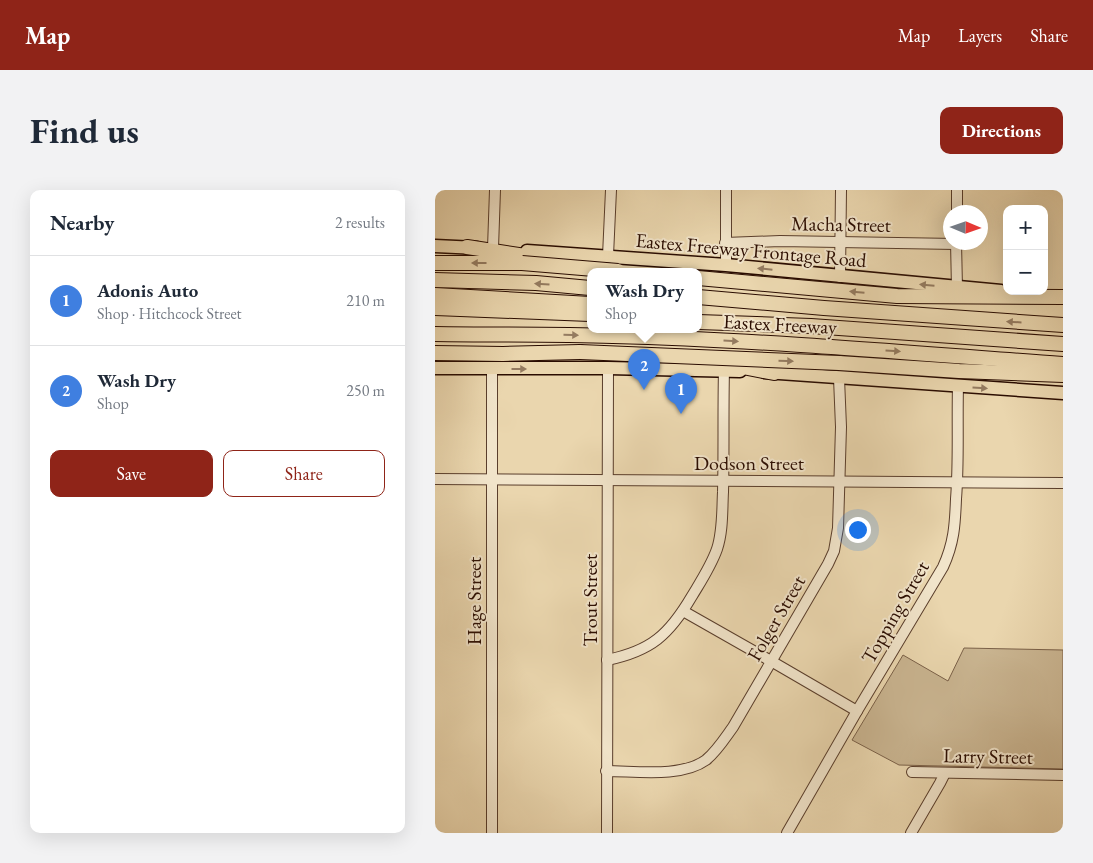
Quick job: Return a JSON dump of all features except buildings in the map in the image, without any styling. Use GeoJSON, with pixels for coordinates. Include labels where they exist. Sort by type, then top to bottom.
{"type":"FeatureCollection","features":[{"type":"Feature","properties":{"kind":"highway"},"geometry":{"type":"LineString","coordinates":[[467,247],[600,268]]}},
{"type":"Feature","properties":{"kind":"highway"},"geometry":{"type":"LineString","coordinates":[[435,263],[522,263],[587,268]]}},
{"type":"Feature","properties":{"kind":"highway"},"geometry":{"type":"LineString","coordinates":[[702,278],[897,296],[1063,296]]}},
{"type":"Feature","properties":{"kind":"highway"},"geometry":{"type":"LineString","coordinates":[[435,280],[536,283],[587,288]]}},
{"type":"Feature","properties":{"kind":"highway"},"geometry":{"type":"LineString","coordinates":[[702,290],[762,303]]}},
{"type":"Feature","properties":{"kind":"highway","name":"Eastex Freeway"},"geometry":{"type":"LineString","coordinates":[[702,297],[963,319],[1063,325]]}},
{"type":"Feature","properties":{"kind":"highway"},"geometry":{"type":"LineString","coordinates":[[438,306],[587,304]]}},
{"type":"Feature","properties":{"kind":"highway"},"geometry":{"type":"LineString","coordinates":[[438,306],[522,306],[587,310]]}},
{"type":"Feature","properties":{"kind":"highway"},"geometry":{"type":"LineString","coordinates":[[438,306],[587,314]]}},
{"type":"Feature","properties":{"kind":"highway"},"geometry":{"type":"LineString","coordinates":[[438,306],[587,319]]}},
{"type":"Feature","properties":{"kind":"highway"},"geometry":{"type":"LineString","coordinates":[[702,317],[727,322],[1063,344]]}},
{"type":"Feature","properties":{"kind":"highway","name":"Eastex Freeway"},"geometry":{"type":"LineString","coordinates":[[702,317],[811,326]]}},
{"type":"Feature","properties":{"kind":"highway","name":"Eastex Freeway"},"geometry":{"type":"LineString","coordinates":[[435,334],[613,336],[770,343],[1063,364]]}},
{"type":"Feature","properties":{"kind":"highway"},"geometry":{"type":"LineString","coordinates":[[613,336],[647,349],[774,373]]}},
{"type":"Feature","properties":{"kind":"highway"},"geometry":{"type":"LineString","coordinates":[[435,353],[579,352],[839,363],[1063,376]]}},
{"type":"Feature","properties":{"kind":"main road","name":"Eastex Freeway Frontage Road"},"geometry":{"type":"LineString","coordinates":[[435,246],[493,248],[726,265],[957,288],[1063,296]]}},
{"type":"Feature","properties":{"kind":"main road"},"geometry":{"type":"LineString","coordinates":[[435,368],[724,370],[1063,394]]}},
{"type":"Feature","properties":{"kind":"street"},"geometry":{"type":"LineString","coordinates":[[493,248],[495,190]]}},
{"type":"Feature","properties":{"kind":"street"},"geometry":{"type":"LineString","coordinates":[[608,256],[611,190]]}},
{"type":"Feature","properties":{"kind":"street"},"geometry":{"type":"LineString","coordinates":[[726,190],[726,265]]}},
{"type":"Feature","properties":{"kind":"street"},"geometry":{"type":"LineString","coordinates":[[840,277],[841,190]]}},
{"type":"Feature","properties":{"kind":"street"},"geometry":{"type":"LineString","coordinates":[[957,190],[957,205]]}},
{"type":"Feature","properties":{"kind":"street","name":"Macha Street"},"geometry":{"type":"LineString","coordinates":[[725,243],[780,241],[943,243]]}},
{"type":"Feature","properties":{"kind":"street"},"geometry":{"type":"LineString","coordinates":[[956,250],[957,288]]}},
{"type":"Feature","properties":{"kind":"street","name":"Trout Street"},"geometry":{"type":"LineString","coordinates":[[607,833],[608,368]]}},
{"type":"Feature","properties":{"kind":"street","name":"Hage Street"},"geometry":{"type":"LineString","coordinates":[[492,369],[492,833]]}},
{"type":"Feature","properties":{"kind":"street"},"geometry":{"type":"LineString","coordinates":[[607,660],[645,648],[666,633],[683,611],[709,567],[717,548],[722,522],[724,370]]}},
{"type":"Feature","properties":{"kind":"street","name":"Folger Street"},"geometry":{"type":"LineString","coordinates":[[606,771],[671,772],[690,768],[707,759],[733,727],[834,551],[838,528],[840,481],[841,427],[839,378]]}},
{"type":"Feature","properties":{"kind":"street","name":"Topping Street"},"geometry":{"type":"LineString","coordinates":[[787,833],[948,556],[954,531],[958,482],[958,386]]}},
{"type":"Feature","properties":{"kind":"street","name":"Dodson Street"},"geometry":{"type":"LineString","coordinates":[[435,479],[1063,482]]}},
{"type":"Feature","properties":{"kind":"street"},"geometry":{"type":"LineString","coordinates":[[683,611],[857,712]]}},
{"type":"Feature","properties":{"kind":"street","name":"Larry Street"},"geometry":{"type":"LineString","coordinates":[[912,772],[1063,775]]}},
{"type":"Feature","properties":{"kind":"street"},"geometry":{"type":"LineString","coordinates":[[911,833],[945,772]]}},
{"type":"Feature","properties":{"kind":"shaded area"},"geometry":{"type":"Polygon","coordinates":[[[964,648],[1063,650],[1063,769],[899,765],[852,740],[903,655],[948,681],[964,648]]]}},
{"type":"Feature","properties":{"kind":"place","name":"Wash Dry"},"geometry":{"type":"Point","coordinates":[644,390]}},
{"type":"Feature","properties":{"kind":"place","name":"Adonis Auto"},"geometry":{"type":"Point","coordinates":[681,414]}}]}
